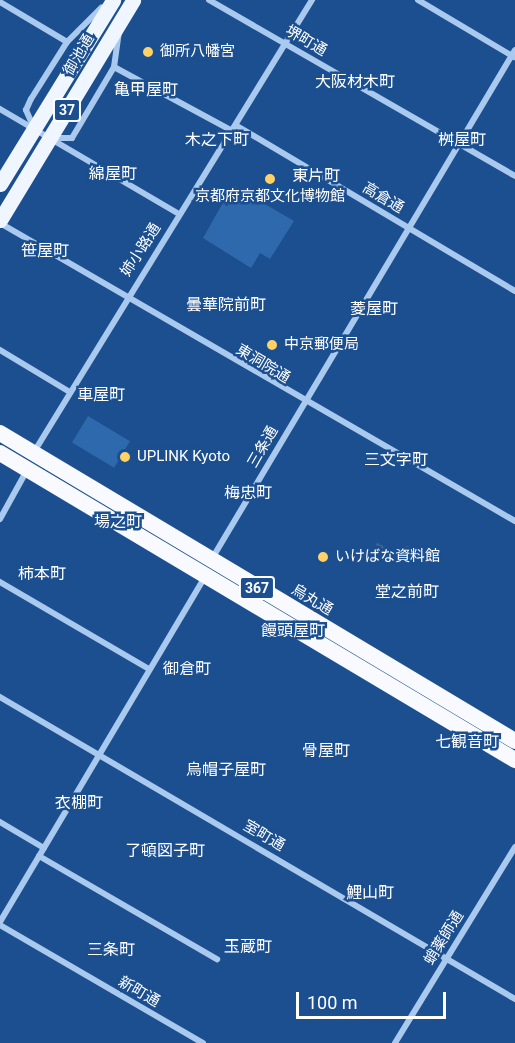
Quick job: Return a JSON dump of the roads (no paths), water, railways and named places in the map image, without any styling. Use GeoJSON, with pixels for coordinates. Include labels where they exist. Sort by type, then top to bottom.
{"type":"FeatureCollection","features":[{"type":"Feature","properties":{"kind":"highway","name":"烏丸通"},"geometry":{"type":"LineString","coordinates":[[0,433],[30,461],[208,568],[515,760]]}},
{"type":"Feature","properties":{"kind":"highway","name":"烏丸通"},"geometry":{"type":"LineString","coordinates":[[0,453],[30,461]]}},
{"type":"Feature","properties":{"kind":"highway","name":"烏丸通"},"geometry":{"type":"LineString","coordinates":[[208,568],[515,741]]}},
{"type":"Feature","properties":{"kind":"main road","name":"御池通"},"geometry":{"type":"LineString","coordinates":[[0,184],[111,0]]}},
{"type":"Feature","properties":{"kind":"main road","name":"御池通"},"geometry":{"type":"LineString","coordinates":[[0,221],[133,0]]}},
{"type":"Feature","properties":{"kind":"street"},"geometry":{"type":"LineString","coordinates":[[34,129],[26,110],[67,42],[111,0]]}},
{"type":"Feature","properties":{"kind":"street","name":"堺町通"},"geometry":{"type":"LineString","coordinates":[[209,0],[515,176]]}},
{"type":"Feature","properties":{"kind":"street","name":"姉小路通"},"geometry":{"type":"LineString","coordinates":[[0,519],[68,392],[127,295],[235,129],[312,0]]}},
{"type":"Feature","properties":{"kind":"street"},"geometry":{"type":"LineString","coordinates":[[418,0],[514,55]]}},
{"type":"Feature","properties":{"kind":"street"},"geometry":{"type":"LineString","coordinates":[[0,2],[67,42]]}},
{"type":"Feature","properties":{"kind":"street"},"geometry":{"type":"LineString","coordinates":[[50,138],[72,138],[114,67],[120,22]]}},
{"type":"Feature","properties":{"kind":"street","name":"三条通"},"geometry":{"type":"LineString","coordinates":[[0,923],[304,403],[514,55]]}},
{"type":"Feature","properties":{"kind":"street","name":"高倉通"},"geometry":{"type":"LineString","coordinates":[[114,67],[235,129],[411,228],[515,291]]}},
{"type":"Feature","properties":{"kind":"street"},"geometry":{"type":"LineString","coordinates":[[0,109],[179,214]]}},
{"type":"Feature","properties":{"kind":"street","name":"東洞院通"},"geometry":{"type":"LineString","coordinates":[[0,221],[304,403],[315,404],[515,521]]}},
{"type":"Feature","properties":{"kind":"street"},"geometry":{"type":"LineString","coordinates":[[0,350],[68,392]]}},
{"type":"Feature","properties":{"kind":"street"},"geometry":{"type":"LineString","coordinates":[[0,582],[149,669]]}},
{"type":"Feature","properties":{"kind":"street","name":"室町通"},"geometry":{"type":"LineString","coordinates":[[0,697],[515,999]]}},
{"type":"Feature","properties":{"kind":"street"},"geometry":{"type":"LineString","coordinates":[[0,822],[44,848]]}},
{"type":"Feature","properties":{"kind":"street","name":"蛸薬師通"},"geometry":{"type":"LineString","coordinates":[[395,1043],[515,847]]}},
{"type":"Feature","properties":{"kind":"street"},"geometry":{"type":"LineString","coordinates":[[39,856],[217,959]]}},
{"type":"Feature","properties":{"kind":"street","name":"新町通"},"geometry":{"type":"LineString","coordinates":[[0,923],[203,1043]]}},
{"type":"Feature","properties":{"kind":"waterway"},"geometry":{"type":"LineString","coordinates":[[377,544],[403,558],[407,547]]}},
{"type":"Feature","properties":{"kind":"waterway"},"geometry":{"type":"LineString","coordinates":[[400,557],[405,547]]}},
{"type":"Feature","properties":{"kind":"place","name":"御所八幡宮"},"geometry":{"type":"Point","coordinates":[148,52]}},
{"type":"Feature","properties":{"kind":"place","name":"京都府京都文化博物館"},"geometry":{"type":"Point","coordinates":[270,179]}},
{"type":"Feature","properties":{"kind":"place","name":"中京郵便局"},"geometry":{"type":"Point","coordinates":[272,345]}},
{"type":"Feature","properties":{"kind":"place","name":"UPLINK Kyoto"},"geometry":{"type":"Point","coordinates":[125,457]}},
{"type":"Feature","properties":{"kind":"place","name":"いけばな資料館"},"geometry":{"type":"Point","coordinates":[323,557]}},
{"type":"Feature","properties":{"kind":"district","name":"大阪材木町"},"geometry":{"type":"Point","coordinates":[355,82]}},
{"type":"Feature","properties":{"kind":"district","name":"亀甲屋町"},"geometry":{"type":"Point","coordinates":[146,90]}},
{"type":"Feature","properties":{"kind":"district","name":"木之下町"},"geometry":{"type":"Point","coordinates":[217,140]}},
{"type":"Feature","properties":{"kind":"district","name":"桝屋町"},"geometry":{"type":"Point","coordinates":[462,140]}},
{"type":"Feature","properties":{"kind":"district","name":"綿屋町"},"geometry":{"type":"Point","coordinates":[113,174]}},
{"type":"Feature","properties":{"kind":"district","name":"東片町"},"geometry":{"type":"Point","coordinates":[316,176]}},
{"type":"Feature","properties":{"kind":"district","name":"笹屋町"},"geometry":{"type":"Point","coordinates":[45,251]}},
{"type":"Feature","properties":{"kind":"district","name":"曇華院前町"},"geometry":{"type":"Point","coordinates":[226,305]}},
{"type":"Feature","properties":{"kind":"district","name":"菱屋町"},"geometry":{"type":"Point","coordinates":[374,309]}},
{"type":"Feature","properties":{"kind":"district","name":"車屋町"},"geometry":{"type":"Point","coordinates":[101,395]}},
{"type":"Feature","properties":{"kind":"district","name":"三文字町"},"geometry":{"type":"Point","coordinates":[396,460]}},
{"type":"Feature","properties":{"kind":"district","name":"梅忠町"},"geometry":{"type":"Point","coordinates":[248,493]}},
{"type":"Feature","properties":{"kind":"district","name":"場之町"},"geometry":{"type":"Point","coordinates":[118,522]}},
{"type":"Feature","properties":{"kind":"district","name":"柿本町"},"geometry":{"type":"Point","coordinates":[42,574]}},
{"type":"Feature","properties":{"kind":"district","name":"堂之前町"},"geometry":{"type":"Point","coordinates":[407,592]}},
{"type":"Feature","properties":{"kind":"district","name":"饅頭屋町"},"geometry":{"type":"Point","coordinates":[293,631]}},
{"type":"Feature","properties":{"kind":"district","name":"御倉町"},"geometry":{"type":"Point","coordinates":[187,669]}},
{"type":"Feature","properties":{"kind":"district","name":"七観音町"},"geometry":{"type":"Point","coordinates":[467,742]}},
{"type":"Feature","properties":{"kind":"district","name":"骨屋町"},"geometry":{"type":"Point","coordinates":[326,751]}},
{"type":"Feature","properties":{"kind":"district","name":"烏帽子屋町"},"geometry":{"type":"Point","coordinates":[226,770]}},
{"type":"Feature","properties":{"kind":"district","name":"衣棚町"},"geometry":{"type":"Point","coordinates":[79,803]}},
{"type":"Feature","properties":{"kind":"district","name":"了頓図子町"},"geometry":{"type":"Point","coordinates":[165,851]}},
{"type":"Feature","properties":{"kind":"district","name":"鯉山町"},"geometry":{"type":"Point","coordinates":[370,893]}},
{"type":"Feature","properties":{"kind":"district","name":"玉蔵町"},"geometry":{"type":"Point","coordinates":[248,947]}},
{"type":"Feature","properties":{"kind":"district","name":"三条町"},"geometry":{"type":"Point","coordinates":[111,950]}}]}
